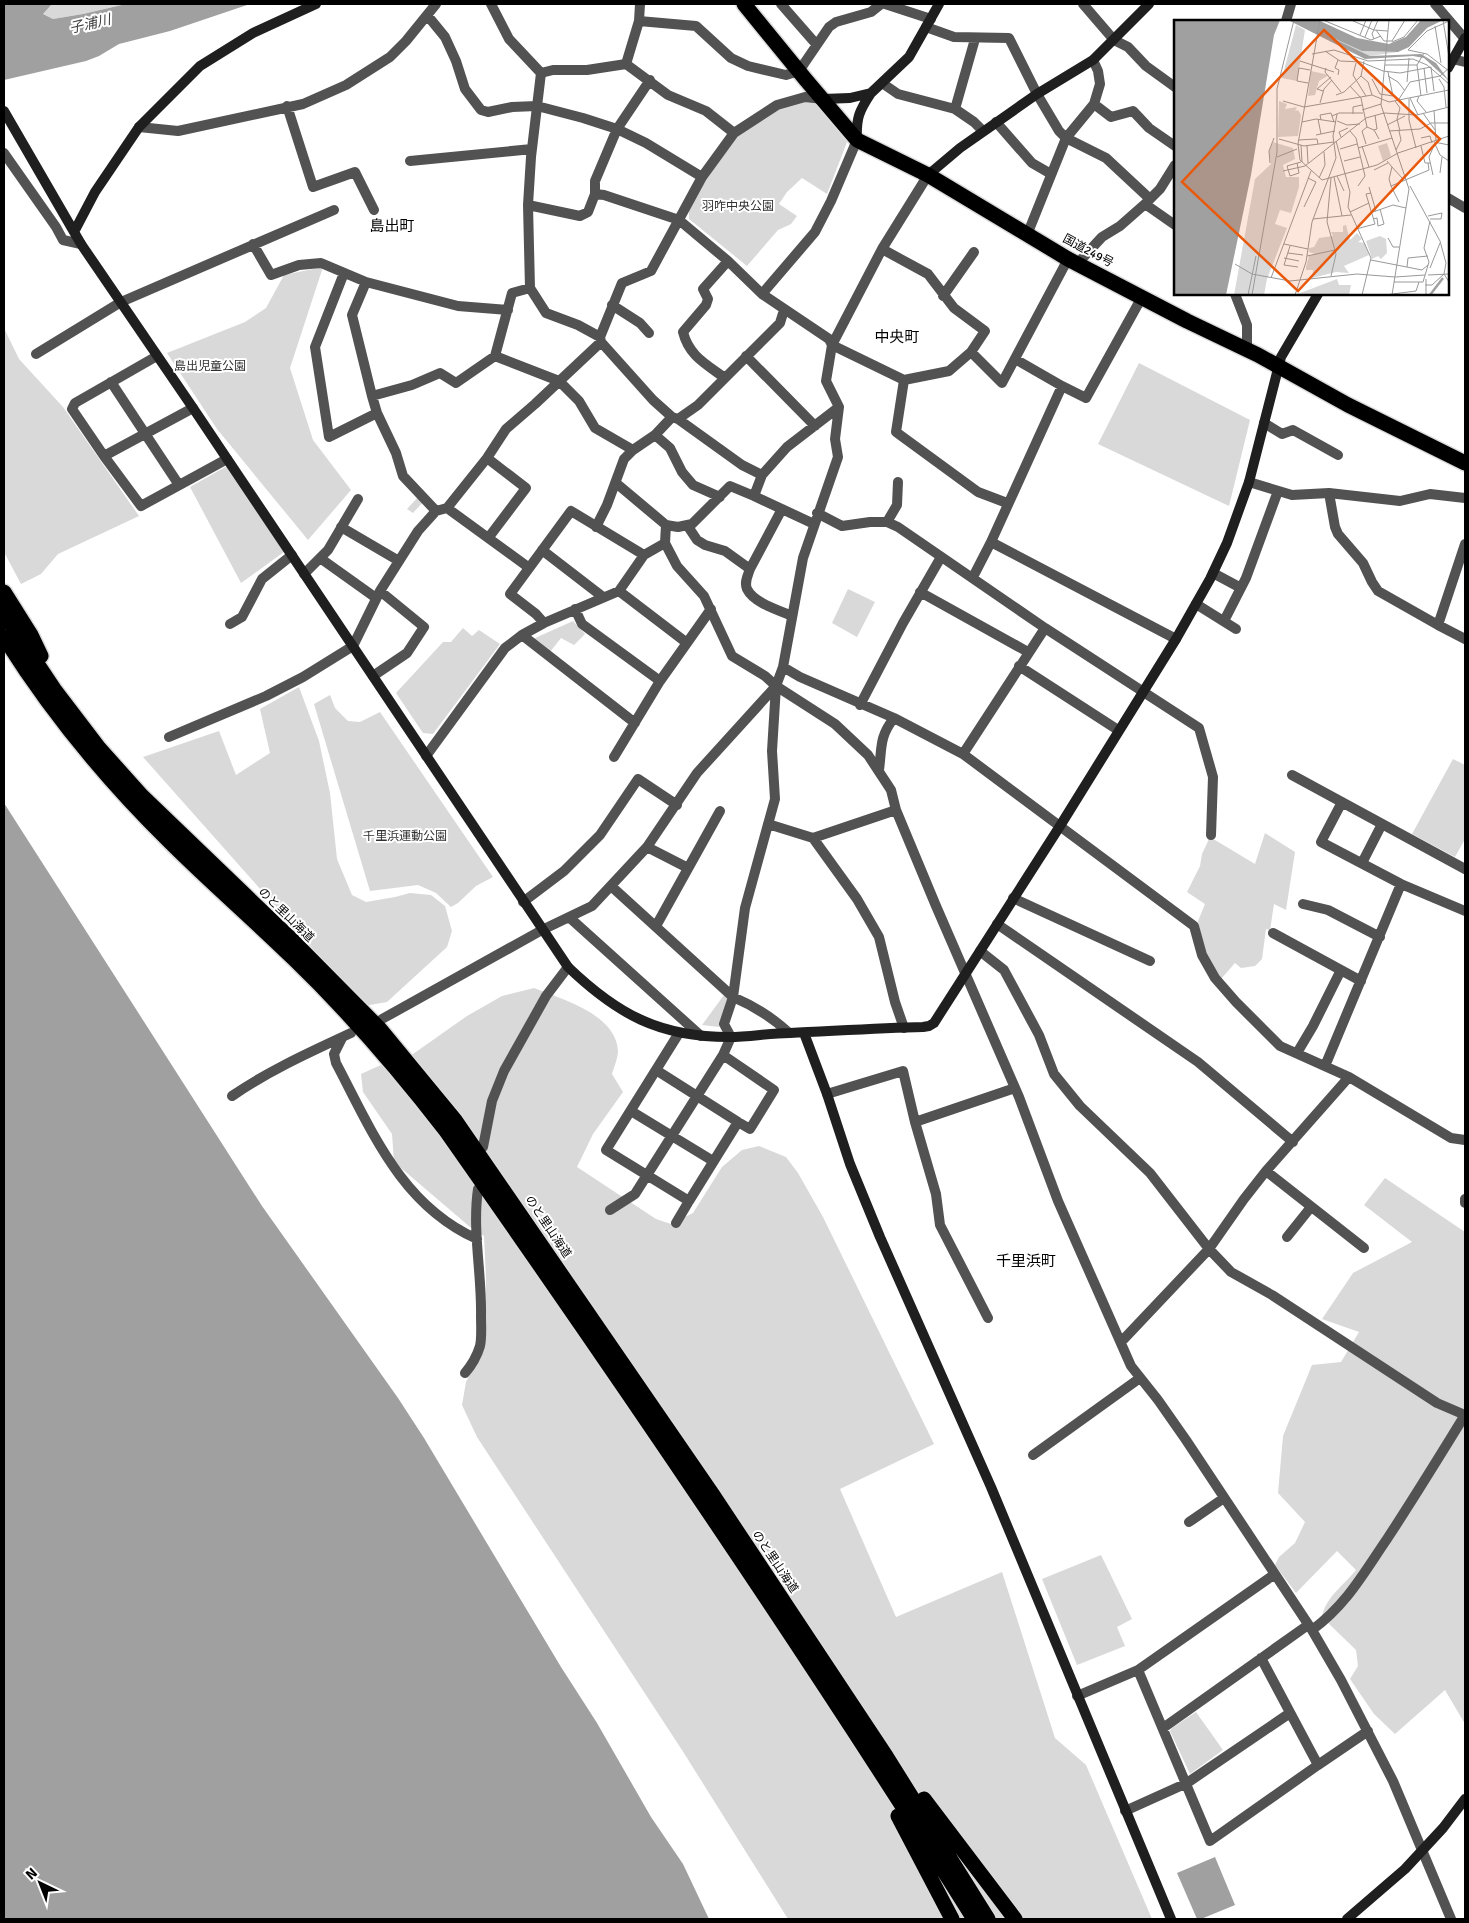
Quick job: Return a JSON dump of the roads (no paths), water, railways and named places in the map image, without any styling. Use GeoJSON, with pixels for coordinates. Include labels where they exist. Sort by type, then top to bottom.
{"type":"FeatureCollection","features":[{"type":"Feature","properties":{"kind":"highway","name":"国道249号"},"geometry":{"type":"LineString","coordinates":[[744,4],[857,140],[928,175],[1073,261],[1246,349],[1348,405],[1465,463]]}},
{"type":"Feature","properties":{"kind":"highway"},"geometry":{"type":"LineString","coordinates":[[4,592],[76,717]]}},
{"type":"Feature","properties":{"kind":"highway","name":"のと里山海道"},"geometry":{"type":"LineString","coordinates":[[4,614],[54,689],[99,748],[142,796],[293,941],[380,1029],[455,1120],[708,1487],[839,1685],[988,1919]]}},
{"type":"Feature","properties":{"kind":"highway","name":"のと里山海道"},"geometry":{"type":"LineString","coordinates":[[4,638],[64,724],[117,787],[170,842],[294,959],[370,1038],[409,1083],[446,1131],[565,1301],[805,1655],[974,1919]]}},
{"type":"Feature","properties":{"kind":"highway"},"geometry":{"type":"LineString","coordinates":[[805,1655],[825,1700],[882,1788],[952,1919]]}},
{"type":"Feature","properties":{"kind":"highway"},"geometry":{"type":"LineString","coordinates":[[839,1685],[884,1741],[930,1808],[1015,1919]]}},
{"type":"Feature","properties":{"kind":"street"},"geometry":{"type":"LineString","coordinates":[[74,232],[95,192],[139,127],[200,66],[252,33],[316,4]]}},
{"type":"Feature","properties":{"kind":"street"},"geometry":{"type":"LineString","coordinates":[[139,127],[178,131],[303,104],[346,85],[390,57],[406,41],[436,4]]}},
{"type":"Feature","properties":{"kind":"street"},"geometry":{"type":"LineString","coordinates":[[491,4],[509,39],[541,73]]}},
{"type":"Feature","properties":{"kind":"street"},"geometry":{"type":"LineString","coordinates":[[626,64],[639,21],[640,4]]}},
{"type":"Feature","properties":{"kind":"street"},"geometry":{"type":"LineString","coordinates":[[781,4],[816,44]]}},
{"type":"Feature","properties":{"kind":"street"},"geometry":{"type":"LineString","coordinates":[[639,21],[696,26],[726,55],[748,66],[786,76],[799,71],[828,27],[836,22],[871,12],[880,4]]}},
{"type":"Feature","properties":{"kind":"street"},"geometry":{"type":"LineString","coordinates":[[885,4],[954,37],[975,39],[1009,38],[1054,124],[1066,138],[1106,158],[1147,202],[1174,224]]}},
{"type":"Feature","properties":{"kind":"street"},"geometry":{"type":"LineString","coordinates":[[762,294],[815,232],[831,201],[857,140],[856,122],[860,109],[871,93],[909,57],[939,4]]}},
{"type":"Feature","properties":{"kind":"street"},"geometry":{"type":"LineString","coordinates":[[1083,4],[1114,40],[1128,47],[1146,66],[1174,86]]}},
{"type":"Feature","properties":{"kind":"street"},"geometry":{"type":"LineString","coordinates":[[610,1210],[635,1194],[724,1055],[731,1037],[724,1024],[733,997],[745,908],[775,799],[772,751],[776,686],[783,667],[803,558],[838,457],[835,439],[839,407],[826,381],[832,346],[882,249],[928,175],[983,131],[1037,94],[1093,60],[1149,4]]}},
{"type":"Feature","properties":{"kind":"street"},"geometry":{"type":"LineString","coordinates":[[1286,20],[1291,4]]}},
{"type":"Feature","properties":{"kind":"street"},"geometry":{"type":"LineString","coordinates":[[1435,4],[1465,38],[1450,63]]}},
{"type":"Feature","properties":{"kind":"street"},"geometry":{"type":"LineString","coordinates":[[427,15],[445,37],[456,61],[465,89],[481,110],[488,112],[512,107],[537,106],[617,129],[646,143],[702,177]]}},
{"type":"Feature","properties":{"kind":"street"},"geometry":{"type":"LineString","coordinates":[[955,109],[975,39]]}},
{"type":"Feature","properties":{"kind":"street"},"geometry":{"type":"LineString","coordinates":[[1450,63],[1465,50]]}},
{"type":"Feature","properties":{"kind":"street"},"geometry":{"type":"LineString","coordinates":[[1027,234],[1066,138],[1094,104],[1100,84],[1098,71],[1093,60]]}},
{"type":"Feature","properties":{"kind":"street"},"geometry":{"type":"LineString","coordinates":[[1450,63],[1465,62]]}},
{"type":"Feature","properties":{"kind":"street"},"geometry":{"type":"LineString","coordinates":[[541,73],[553,70],[587,70],[626,64],[668,95],[706,111],[734,133]]}},
{"type":"Feature","properties":{"kind":"street"},"geometry":{"type":"LineString","coordinates":[[541,73],[532,149],[528,205],[530,288],[546,314],[578,325],[600,340],[653,400],[675,418],[742,465],[762,474]]}},
{"type":"Feature","properties":{"kind":"street"},"geometry":{"type":"LineString","coordinates":[[528,205],[580,216],[588,212],[595,194],[595,181],[617,129],[650,80]]}},
{"type":"Feature","properties":{"kind":"street"},"geometry":{"type":"LineString","coordinates":[[882,83],[898,94],[955,109],[974,122],[983,131]]}},
{"type":"Feature","properties":{"kind":"street"},"geometry":{"type":"LineString","coordinates":[[169,737],[266,696],[303,677],[353,646],[378,594],[418,531],[436,511],[447,508],[487,458],[506,429],[535,404],[600,340],[622,283],[650,271],[702,177],[734,133],[777,104],[805,97],[822,99],[850,98],[871,93]]}},
{"type":"Feature","properties":{"kind":"street"},"geometry":{"type":"LineString","coordinates":[[1094,104],[1111,117],[1133,111],[1149,128],[1174,145]]}},
{"type":"Feature","properties":{"kind":"street"},"geometry":{"type":"LineString","coordinates":[[287,106],[313,187],[355,172],[374,210]]}},
{"type":"Feature","properties":{"kind":"street"},"geometry":{"type":"LineString","coordinates":[[4,111],[81,244],[227,458],[568,967],[589,987],[610,1003],[637,1019],[679,1033],[731,1037],[904,1028],[929,1026],[934,1023],[1060,826],[1176,639],[1213,573],[1227,543],[1249,482],[1278,366],[1286,348],[1317,295]]}},
{"type":"Feature","properties":{"kind":"street"},"geometry":{"type":"LineString","coordinates":[[996,122],[1032,162],[1051,174]]}},
{"type":"Feature","properties":{"kind":"street"},"geometry":{"type":"LineString","coordinates":[[410,161],[532,149]]}},
{"type":"Feature","properties":{"kind":"street"},"geometry":{"type":"LineString","coordinates":[[4,153],[56,227],[63,240],[81,244]]}},
{"type":"Feature","properties":{"kind":"street"},"geometry":{"type":"LineString","coordinates":[[971,352],[1002,384],[1073,261],[1102,237],[1120,226],[1147,202],[1160,189],[1174,167]]}},
{"type":"Feature","properties":{"kind":"street"},"geometry":{"type":"LineString","coordinates":[[595,194],[604,195],[679,220],[728,261],[762,294],[829,339],[832,346],[904,380],[949,371],[971,352],[985,331],[954,308],[928,274],[882,249]]}},
{"type":"Feature","properties":{"kind":"street"},"geometry":{"type":"LineString","coordinates":[[1449,199],[1465,208]]}},
{"type":"Feature","properties":{"kind":"street"},"geometry":{"type":"LineString","coordinates":[[36,354],[121,302],[334,210]]}},
{"type":"Feature","properties":{"kind":"street"},"geometry":{"type":"LineString","coordinates":[[253,244],[271,275],[299,265],[321,263],[366,282],[458,306],[508,310]]}},
{"type":"Feature","properties":{"kind":"street"},"geometry":{"type":"LineString","coordinates":[[943,296],[974,252]]}},
{"type":"Feature","properties":{"kind":"street"},"geometry":{"type":"LineString","coordinates":[[725,378],[697,357],[686,346],[683,332],[706,305],[708,299],[703,289],[728,261]]}},
{"type":"Feature","properties":{"kind":"street"},"geometry":{"type":"LineString","coordinates":[[344,273],[315,347],[329,437],[377,413]]}},
{"type":"Feature","properties":{"kind":"street"},"geometry":{"type":"LineString","coordinates":[[366,282],[352,315],[377,413],[396,453],[403,476],[436,511]]}},
{"type":"Feature","properties":{"kind":"street"},"geometry":{"type":"LineString","coordinates":[[372,396],[412,385],[440,373],[456,383],[495,356],[512,293],[530,288]]}},
{"type":"Feature","properties":{"kind":"street"},"geometry":{"type":"LineString","coordinates":[[1235,295],[1247,325],[1246,349]]}},
{"type":"Feature","properties":{"kind":"street"},"geometry":{"type":"LineString","coordinates":[[1015,359],[1086,398],[1142,297]]}},
{"type":"Feature","properties":{"kind":"street"},"geometry":{"type":"LineString","coordinates":[[612,305],[640,323],[649,333]]}},
{"type":"Feature","properties":{"kind":"street"},"geometry":{"type":"LineString","coordinates":[[596,528],[616,483],[624,459],[675,418],[698,405],[780,323],[784,310]]}},
{"type":"Feature","properties":{"kind":"street"},"geometry":{"type":"LineString","coordinates":[[157,356],[75,403],[72,409],[104,456],[141,506],[227,458]]}},
{"type":"Feature","properties":{"kind":"street"},"geometry":{"type":"LineString","coordinates":[[495,356],[559,380],[579,401],[595,428],[633,450]]}},
{"type":"Feature","properties":{"kind":"street"},"geometry":{"type":"LineString","coordinates":[[746,356],[815,426]]}},
{"type":"Feature","properties":{"kind":"street"},"geometry":{"type":"LineString","coordinates":[[904,380],[896,432],[978,492],[1007,504]]}},
{"type":"Feature","properties":{"kind":"street"},"geometry":{"type":"LineString","coordinates":[[111,382],[179,485]]}},
{"type":"Feature","properties":{"kind":"street"},"geometry":{"type":"LineString","coordinates":[[973,577],[991,542],[1062,386]]}},
{"type":"Feature","properties":{"kind":"street"},"geometry":{"type":"LineString","coordinates":[[754,496],[762,474],[787,447],[839,407]]}},
{"type":"Feature","properties":{"kind":"street"},"geometry":{"type":"LineString","coordinates":[[104,456],[193,408]]}},
{"type":"Feature","properties":{"kind":"street"},"geometry":{"type":"LineString","coordinates":[[1264,423],[1282,434],[1293,430],[1338,455]]}},
{"type":"Feature","properties":{"kind":"street"},"geometry":{"type":"LineString","coordinates":[[655,435],[670,448],[682,472],[692,485],[720,496]]}},
{"type":"Feature","properties":{"kind":"street"},"geometry":{"type":"LineString","coordinates":[[487,458],[526,488],[489,537]]}},
{"type":"Feature","properties":{"kind":"street"},"geometry":{"type":"LineString","coordinates":[[887,522],[897,505],[898,482]]}},
{"type":"Feature","properties":{"kind":"street"},"geometry":{"type":"LineString","coordinates":[[1249,482],[1292,496],[1329,494],[1400,501],[1430,494],[1465,498]]}},
{"type":"Feature","properties":{"kind":"street"},"geometry":{"type":"LineString","coordinates":[[616,483],[666,525],[678,527],[692,524],[730,486],[814,524]]}},
{"type":"Feature","properties":{"kind":"street"},"geometry":{"type":"LineString","coordinates":[[1224,621],[1241,588],[1278,491]]}},
{"type":"Feature","properties":{"kind":"street"},"geometry":{"type":"LineString","coordinates":[[1329,494],[1338,534],[1363,563],[1378,591],[1465,639]]}},
{"type":"Feature","properties":{"kind":"street"},"geometry":{"type":"LineString","coordinates":[[304,574],[328,550],[358,499]]}},
{"type":"Feature","properties":{"kind":"street"},"geometry":{"type":"LineString","coordinates":[[447,508],[528,567]]}},
{"type":"Feature","properties":{"kind":"street"},"geometry":{"type":"LineString","coordinates":[[782,509],[750,569],[746,579],[746,588],[756,599],[792,616]]}},
{"type":"Feature","properties":{"kind":"street"},"geometry":{"type":"LineString","coordinates":[[544,623],[536,614],[510,594],[571,511],[644,556]]}},
{"type":"Feature","properties":{"kind":"street"},"geometry":{"type":"LineString","coordinates":[[817,514],[842,526],[870,522],[887,522],[898,528],[973,577],[1045,628],[1199,728],[1212,777],[1211,835]]}},
{"type":"Feature","properties":{"kind":"street"},"geometry":{"type":"LineString","coordinates":[[666,525],[665,543],[676,566],[704,596],[732,656],[835,724],[868,755],[891,790],[896,810],[1015,1088],[1058,1201],[1131,1366],[1158,1400],[1310,1627],[1368,1731],[1393,1781],[1451,1919]]}},
{"type":"Feature","properties":{"kind":"street"},"geometry":{"type":"LineString","coordinates":[[687,525],[697,540],[704,545],[725,551],[750,569]]}},
{"type":"Feature","properties":{"kind":"street"},"geometry":{"type":"LineString","coordinates":[[341,527],[398,561]]}},
{"type":"Feature","properties":{"kind":"street"},"geometry":{"type":"LineString","coordinates":[[991,542],[1176,639]]}},
{"type":"Feature","properties":{"kind":"street"},"geometry":{"type":"LineString","coordinates":[[426,756],[505,648],[522,635],[544,623],[619,591],[644,556],[665,543]]}},
{"type":"Feature","properties":{"kind":"street"},"geometry":{"type":"LineString","coordinates":[[1438,625],[1465,544]]}},
{"type":"Feature","properties":{"kind":"street"},"geometry":{"type":"LineString","coordinates":[[542,550],[603,597]]}},
{"type":"Feature","properties":{"kind":"street"},"geometry":{"type":"LineString","coordinates":[[230,624],[242,617],[262,579],[292,555]]}},
{"type":"Feature","properties":{"kind":"street"},"geometry":{"type":"LineString","coordinates":[[860,704],[920,592],[941,557]]}},
{"type":"Feature","properties":{"kind":"street"},"geometry":{"type":"LineString","coordinates":[[320,558],[378,594],[424,627],[407,653],[373,676]]}},
{"type":"Feature","properties":{"kind":"street"},"geometry":{"type":"LineString","coordinates":[[1213,573],[1241,588]]}},
{"type":"Feature","properties":{"kind":"street"},"geometry":{"type":"LineString","coordinates":[[619,591],[687,644]]}},
{"type":"Feature","properties":{"kind":"street"},"geometry":{"type":"LineString","coordinates":[[920,592],[1028,652]]}},
{"type":"Feature","properties":{"kind":"street"},"geometry":{"type":"LineString","coordinates":[[1196,604],[1236,629]]}},
{"type":"Feature","properties":{"kind":"street"},"geometry":{"type":"LineString","coordinates":[[575,609],[582,624],[660,681]]}},
{"type":"Feature","properties":{"kind":"street"},"geometry":{"type":"LineString","coordinates":[[614,757],[660,681],[711,610]]}},
{"type":"Feature","properties":{"kind":"street"},"geometry":{"type":"LineString","coordinates":[[962,754],[1045,628]]}},
{"type":"Feature","properties":{"kind":"street"},"geometry":{"type":"LineString","coordinates":[[522,635],[635,723]]}},
{"type":"Feature","properties":{"kind":"street"},"geometry":{"type":"LineString","coordinates":[[1019,666],[1118,730]]}},
{"type":"Feature","properties":{"kind":"street"},"geometry":{"type":"LineString","coordinates":[[783,667],[894,718],[962,754],[1194,926],[1202,955],[1215,978],[1280,1046],[1349,1077],[1451,1138],[1465,1140]]}},
{"type":"Feature","properties":{"kind":"street"},"geometry":{"type":"LineString","coordinates":[[382,1019],[542,930],[592,906],[647,846],[677,805],[697,773],[776,686]]}},
{"type":"Feature","properties":{"kind":"street"},"geometry":{"type":"LineString","coordinates":[[879,770],[882,737],[885,729],[894,718]]}},
{"type":"Feature","properties":{"kind":"street"},"geometry":{"type":"LineString","coordinates":[[1292,775],[1465,869]]}},
{"type":"Feature","properties":{"kind":"street"},"geometry":{"type":"LineString","coordinates":[[523,902],[564,871],[600,835],[638,779],[677,805]]}},
{"type":"Feature","properties":{"kind":"street"},"geometry":{"type":"LineString","coordinates":[[1342,802],[1321,842],[1401,884],[1465,911]]}},
{"type":"Feature","properties":{"kind":"street"},"geometry":{"type":"LineString","coordinates":[[768,824],[813,838],[896,810]]}},
{"type":"Feature","properties":{"kind":"street"},"geometry":{"type":"LineString","coordinates":[[656,926],[720,811]]}},
{"type":"Feature","properties":{"kind":"street"},"geometry":{"type":"LineString","coordinates":[[1362,863],[1382,824]]}},
{"type":"Feature","properties":{"kind":"street"},"geometry":{"type":"LineString","coordinates":[[813,838],[857,899],[879,937],[895,1002],[904,1028]]}},
{"type":"Feature","properties":{"kind":"street"},"geometry":{"type":"LineString","coordinates":[[647,846],[688,868]]}},
{"type":"Feature","properties":{"kind":"street"},"geometry":{"type":"LineString","coordinates":[[1325,1066],[1401,884]]}},
{"type":"Feature","properties":{"kind":"street"},"geometry":{"type":"LineString","coordinates":[[611,886],[733,997],[760,1010],[789,1033]]}},
{"type":"Feature","properties":{"kind":"street"},"geometry":{"type":"LineString","coordinates":[[1013,898],[1150,961]]}},
{"type":"Feature","properties":{"kind":"street"},"geometry":{"type":"LineString","coordinates":[[1303,904],[1328,910],[1380,937]]}},
{"type":"Feature","properties":{"kind":"street"},"geometry":{"type":"LineString","coordinates":[[570,918],[701,1036]]}},
{"type":"Feature","properties":{"kind":"street"},"geometry":{"type":"LineString","coordinates":[[997,924],[1198,1062],[1293,1142]]}},
{"type":"Feature","properties":{"kind":"street"},"geometry":{"type":"LineString","coordinates":[[1273,933],[1361,981]]}},
{"type":"Feature","properties":{"kind":"street"},"geometry":{"type":"LineString","coordinates":[[980,951],[1004,970],[1040,1035],[1054,1074],[1080,1106],[1150,1173],[1210,1249],[1231,1272],[1272,1295],[1437,1403],[1465,1415],[1408,1507],[1348,1597],[1328,1617],[1260,1658],[1163,1728]]}},
{"type":"Feature","properties":{"kind":"street"},"geometry":{"type":"LineString","coordinates":[[483,1147],[492,1101],[504,1071],[546,996],[568,967]]}},
{"type":"Feature","properties":{"kind":"street"},"geometry":{"type":"LineString","coordinates":[[1297,1053],[1341,970]]}},
{"type":"Feature","properties":{"kind":"street"},"geometry":{"type":"LineString","coordinates":[[679,1033],[606,1150],[689,1201]]}},
{"type":"Feature","properties":{"kind":"street"},"geometry":{"type":"LineString","coordinates":[[804,1033],[850,1164],[880,1237],[991,1487],[1171,1919]]}},
{"type":"Feature","properties":{"kind":"street"},"geometry":{"type":"LineString","coordinates":[[232,1096],[286,1063],[347,1036],[335,1050],[334,1058],[391,1164],[421,1201],[462,1232],[477,1239]]}},
{"type":"Feature","properties":{"kind":"street"},"geometry":{"type":"LineString","coordinates":[[656,1070],[750,1129],[774,1090],[724,1055]]}},
{"type":"Feature","properties":{"kind":"street"},"geometry":{"type":"LineString","coordinates":[[827,1094],[903,1071],[915,1122],[936,1194],[940,1225],[988,1318]]}},
{"type":"Feature","properties":{"kind":"street"},"geometry":{"type":"LineString","coordinates":[[1121,1342],[1210,1249],[1244,1199],[1349,1077]]}},
{"type":"Feature","properties":{"kind":"street"},"geometry":{"type":"LineString","coordinates":[[915,1122],[1015,1088]]}},
{"type":"Feature","properties":{"kind":"street"},"geometry":{"type":"LineString","coordinates":[[631,1110],[713,1161]]}},
{"type":"Feature","properties":{"kind":"street"},"geometry":{"type":"LineString","coordinates":[[676,1223],[738,1122]]}},
{"type":"Feature","properties":{"kind":"street"},"geometry":{"type":"LineString","coordinates":[[1266,1172],[1364,1248]]}},
{"type":"Feature","properties":{"kind":"street"},"geometry":{"type":"LineString","coordinates":[[465,1373],[471,1366],[480,1347],[482,1299],[475,1206],[478,1189]]}},
{"type":"Feature","properties":{"kind":"street"},"geometry":{"type":"LineString","coordinates":[[1287,1237],[1311,1207]]}},
{"type":"Feature","properties":{"kind":"street"},"geometry":{"type":"LineString","coordinates":[[1033,1455],[1140,1378]]}},
{"type":"Feature","properties":{"kind":"street"},"geometry":{"type":"LineString","coordinates":[[1189,1522],[1224,1498]]}},
{"type":"Feature","properties":{"kind":"street"},"geometry":{"type":"LineString","coordinates":[[1078,1696],[1138,1670],[1275,1574]]}},
{"type":"Feature","properties":{"kind":"street"},"geometry":{"type":"LineString","coordinates":[[1260,1658],[1318,1765]]}},
{"type":"Feature","properties":{"kind":"street"},"geometry":{"type":"LineString","coordinates":[[1138,1670],[1210,1841],[1368,1731]]}},
{"type":"Feature","properties":{"kind":"street"},"geometry":{"type":"LineString","coordinates":[[1125,1811],[1187,1783],[1290,1713]]}},
{"type":"Feature","properties":{"kind":"street"},"geometry":{"type":"LineString","coordinates":[[1347,1919],[1405,1869],[1465,1799]]}},
{"type":"Feature","properties":{"kind":"water","name":"子浦川"},"geometry":{"type":"Polygon","coordinates":[[[4,4],[52,4],[43,14],[53,19],[126,4],[250,4],[170,31],[119,44],[99,56],[86,61],[4,80],[4,4]]]}},
{"type":"Feature","properties":{"kind":"water"},"geometry":{"type":"Polygon","coordinates":[[[4,803],[262,1206],[398,1398],[424,1438],[561,1667],[597,1723],[651,1817],[683,1864],[709,1919],[4,1919],[4,803]]]}},
{"type":"Feature","properties":{"kind":"water"},"geometry":{"type":"Polygon","coordinates":[[[1215,1857],[1235,1905],[1197,1919],[1177,1873],[1215,1857]]]}},
{"type":"Feature","properties":{"kind":"tunnel"},"geometry":{"type":"LineString","coordinates":[[731,1571],[771,1543]]}},
{"type":"Feature","properties":{"kind":"district","name":"島出町"},"geometry":{"type":"Point","coordinates":[392,226]}},
{"type":"Feature","properties":{"kind":"district","name":"中央町"},"geometry":{"type":"Point","coordinates":[897,337]}},
{"type":"Feature","properties":{"kind":"district","name":"千里浜町"},"geometry":{"type":"Point","coordinates":[1026,1261]}},
{"type":"Feature","properties":{"kind":"park label","name":"羽咋中央公園"},"geometry":{"type":"Point","coordinates":[738,206]}},
{"type":"Feature","properties":{"kind":"park label","name":"島出児童公園"},"geometry":{"type":"Point","coordinates":[210,366]}},
{"type":"Feature","properties":{"kind":"park label","name":"千里浜運動公園"},"geometry":{"type":"Point","coordinates":[405,836]}}]}
